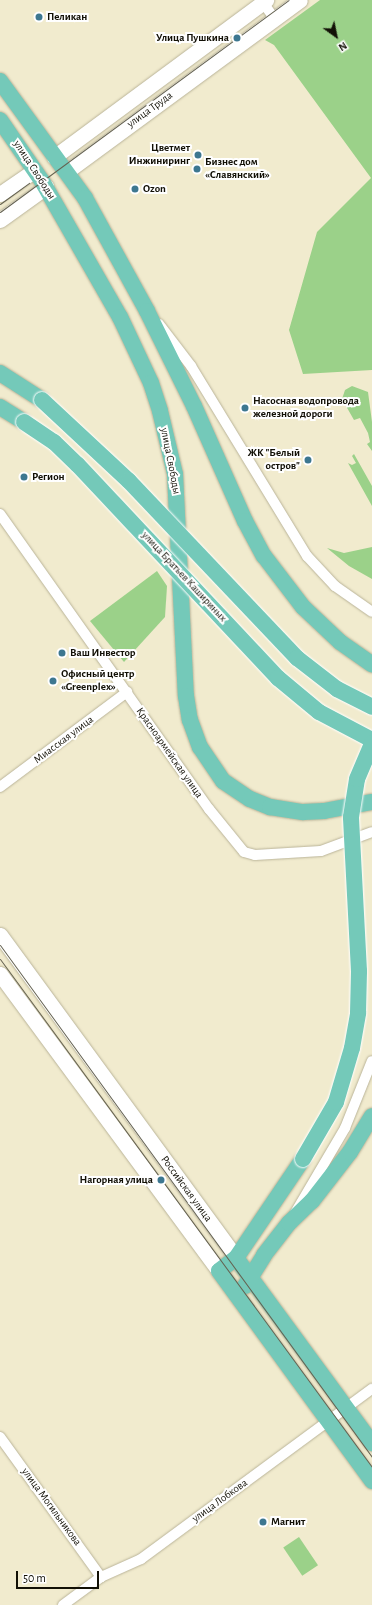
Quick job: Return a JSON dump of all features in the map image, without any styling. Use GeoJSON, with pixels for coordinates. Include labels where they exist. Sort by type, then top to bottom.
{"type":"FeatureCollection","features":[{"type":"Feature","properties":{"kind":"main road","name":"улица Труда"},"geometry":{"type":"LineString","coordinates":[[0,220],[300,0]]}},
{"type":"Feature","properties":{"kind":"main road","name":"улица Труда"},"geometry":{"type":"LineString","coordinates":[[0,194],[54,157],[264,1]]}},
{"type":"Feature","properties":{"kind":"main road","name":"улица Свободы"},"geometry":{"type":"LineString","coordinates":[[0,81],[85,198],[147,311],[203,427],[245,521],[279,579],[323,628],[372,664]]}},
{"type":"Feature","properties":{"kind":"main road","name":"улица Свободы"},"geometry":{"type":"LineString","coordinates":[[0,120],[46,187],[126,328],[151,383],[170,450],[178,511],[185,683],[194,735],[207,760],[223,781],[250,799],[270,807],[303,812],[324,811],[372,802]]}},
{"type":"Feature","properties":{"kind":"main road"},"geometry":{"type":"LineString","coordinates":[[0,373],[42,400],[129,481],[297,658],[337,689],[372,707]]}},
{"type":"Feature","properties":{"kind":"main road","name":"улица Братьев Кашириных"},"geometry":{"type":"LineString","coordinates":[[0,407],[54,442],[78,464],[278,678],[319,712],[372,742]]}},
{"type":"Feature","properties":{"kind":"main road"},"geometry":{"type":"LineString","coordinates":[[219,1271],[236,1258],[303,1159],[336,1102],[352,1048],[358,1013],[359,970],[351,817],[357,779],[372,742]]}},
{"type":"Feature","properties":{"kind":"main road","name":"Российская улица"},"geometry":{"type":"LineString","coordinates":[[0,936],[372,1443]]}},
{"type":"Feature","properties":{"kind":"main road","name":"Российская улица"},"geometry":{"type":"LineString","coordinates":[[0,974],[372,1481]]}},
{"type":"Feature","properties":{"kind":"main road"},"geometry":{"type":"LineString","coordinates":[[64,1061],[81,1048]]}},
{"type":"Feature","properties":{"kind":"main road"},"geometry":{"type":"LineString","coordinates":[[236,1296],[289,1223],[334,1173],[372,1116]]}},
{"type":"Feature","properties":{"kind":"street"},"geometry":{"type":"LineString","coordinates":[[264,1],[274,18]]}},
{"type":"Feature","properties":{"kind":"street"},"geometry":{"type":"LineString","coordinates":[[147,311],[170,337],[191,366],[307,556],[335,586],[372,612]]}},
{"type":"Feature","properties":{"kind":"street","name":"Красноармейская улица"},"geometry":{"type":"LineString","coordinates":[[0,514],[213,814],[244,852],[256,855],[320,851],[372,832]]}},
{"type":"Feature","properties":{"kind":"street","name":"Миасская улица"},"geometry":{"type":"LineString","coordinates":[[0,787],[127,692]]}},
{"type":"Feature","properties":{"kind":"street"},"geometry":{"type":"LineString","coordinates":[[289,1223],[345,1128],[372,1061]]}},
{"type":"Feature","properties":{"kind":"street","name":"улица Лобкова"},"geometry":{"type":"LineString","coordinates":[[63,1605],[101,1577],[141,1559],[347,1409],[372,1389]]}},
{"type":"Feature","properties":{"kind":"street","name":"улица Могильникова"},"geometry":{"type":"LineString","coordinates":[[0,1437],[101,1577]]}},
{"type":"Feature","properties":{"kind":"green space"},"geometry":{"type":"Polygon","coordinates":[[[320,0],[372,0],[372,370],[303,374],[289,330],[317,232],[371,178],[274,45],[265,40],[320,0]]]}},
{"type":"Feature","properties":{"kind":"green space"},"geometry":{"type":"Polygon","coordinates":[[[352,386],[368,392],[372,422],[372,451],[367,444],[370,442],[368,433],[360,418],[354,420],[342,399],[345,390],[352,386]]]}},
{"type":"Feature","properties":{"kind":"green space"},"geometry":{"type":"Polygon","coordinates":[[[354,454],[372,486],[372,506],[348,463],[352,465],[356,463],[352,456],[354,454]]]}},
{"type":"Feature","properties":{"kind":"green space"},"geometry":{"type":"Polygon","coordinates":[[[372,547],[372,579],[349,566],[327,548],[344,553],[372,547]]]}},
{"type":"Feature","properties":{"kind":"green space"},"geometry":{"type":"Polygon","coordinates":[[[157,571],[167,586],[165,617],[124,662],[90,621],[157,571]]]}},
{"type":"Feature","properties":{"kind":"green space"},"geometry":{"type":"Polygon","coordinates":[[[299,1537],[318,1565],[302,1576],[283,1548],[299,1537]]]}},
{"type":"Feature","properties":{"kind":"tram line"},"geometry":{"type":"LineString","coordinates":[[0,212],[289,0]]}},
{"type":"Feature","properties":{"kind":"tram line"},"geometry":{"type":"LineString","coordinates":[[0,204],[29,183]]}},
{"type":"Feature","properties":{"kind":"tram line"},"geometry":{"type":"LineString","coordinates":[[0,945],[372,1457]]}},
{"type":"Feature","properties":{"kind":"tram line"},"geometry":{"type":"LineString","coordinates":[[0,959],[372,1467]]}},
{"type":"Feature","properties":{"kind":"place","name":"Пеликан"},"geometry":{"type":"Point","coordinates":[39,17]}},
{"type":"Feature","properties":{"kind":"place","name":"Улица Пушкина"},"geometry":{"type":"Point","coordinates":[237,38]}},
{"type":"Feature","properties":{"kind":"place","name":"Цветмет Инжиниринг"},"geometry":{"type":"Point","coordinates":[198,155]}},
{"type":"Feature","properties":{"kind":"place","name":"Бизнес дом «Славянский»"},"geometry":{"type":"Point","coordinates":[197,169]}},
{"type":"Feature","properties":{"kind":"place","name":"Ozon"},"geometry":{"type":"Point","coordinates":[135,189]}},
{"type":"Feature","properties":{"kind":"place","name":"Насосная водопровода железной дороги"},"geometry":{"type":"Point","coordinates":[245,408]}},
{"type":"Feature","properties":{"kind":"place","name":"ЖК \"Белый остров\""},"geometry":{"type":"Point","coordinates":[308,460]}},
{"type":"Feature","properties":{"kind":"place","name":"Регион"},"geometry":{"type":"Point","coordinates":[24,477]}},
{"type":"Feature","properties":{"kind":"place","name":"Ваш Инвестор"},"geometry":{"type":"Point","coordinates":[62,653]}},
{"type":"Feature","properties":{"kind":"place","name":"Офисный центр «Greenplex»"},"geometry":{"type":"Point","coordinates":[53,681]}},
{"type":"Feature","properties":{"kind":"place","name":"Нагорная улица"},"geometry":{"type":"Point","coordinates":[161,1180]}},
{"type":"Feature","properties":{"kind":"place","name":"Магнит"},"geometry":{"type":"Point","coordinates":[263,1522]}}]}
